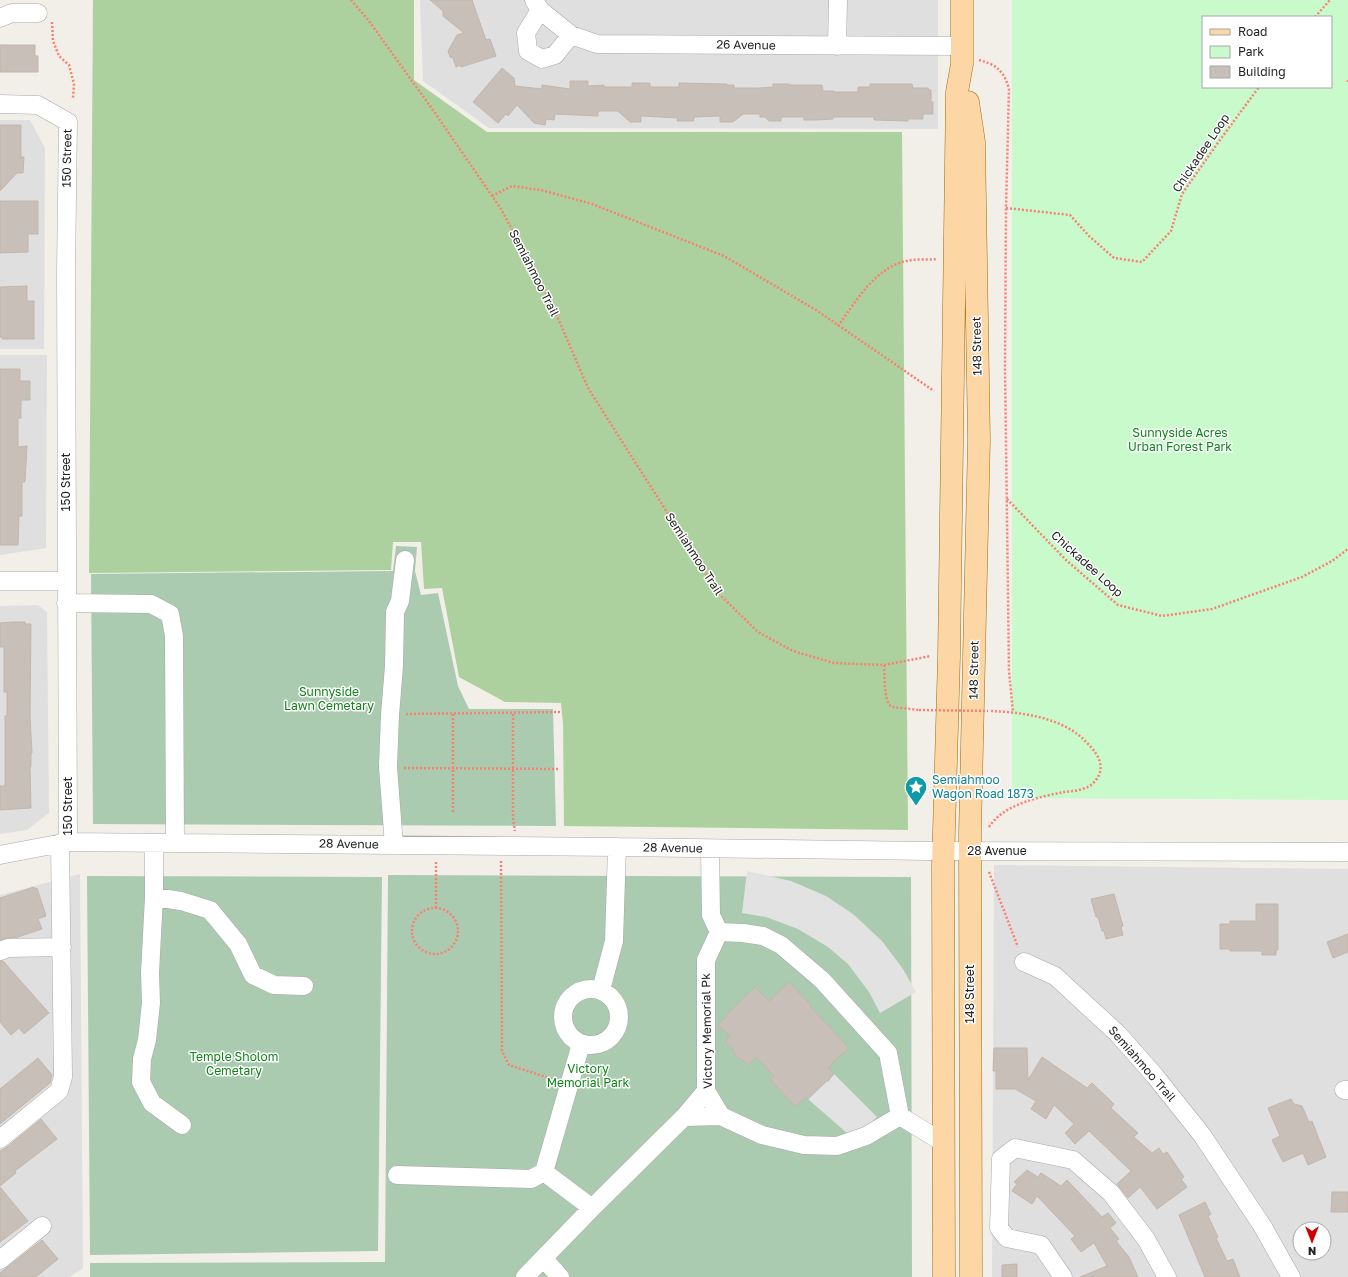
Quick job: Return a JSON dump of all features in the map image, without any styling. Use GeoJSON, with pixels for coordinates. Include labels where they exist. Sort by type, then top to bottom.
{"type":"FeatureCollection","features":[{"type":"Feature","properties":{"kind":"main road","name":"148 Street"},"geometry":{"type":"LineString","coordinates":[[962,0],[974,142],[979,440],[970,851],[971,1277]]}},
{"type":"Feature","properties":{"kind":"main road","name":"148 Street"},"geometry":{"type":"LineString","coordinates":[[944,1277],[944,851],[949,657],[958,92],[968,57]]}},
{"type":"Feature","properties":{"kind":"street"},"geometry":{"type":"LineString","coordinates":[[837,46],[838,0]]}},
{"type":"Feature","properties":{"kind":"street"},"geometry":{"type":"LineString","coordinates":[[537,5],[526,33],[528,51],[542,58],[555,55],[571,35]]}},
{"type":"Feature","properties":{"kind":"street","name":"26 Avenue"},"geometry":{"type":"LineString","coordinates":[[537,5],[571,35],[597,44],[837,46],[968,57]]}},
{"type":"Feature","properties":{"kind":"street"},"geometry":{"type":"LineString","coordinates":[[0,18],[12,13],[45,15]]}},
{"type":"Feature","properties":{"kind":"street","name":"150 Street"},"geometry":{"type":"LineString","coordinates":[[0,104],[38,105],[68,122],[66,272],[66,603],[62,947],[63,1077],[59,1091],[0,1139]]}},
{"type":"Feature","properties":{"kind":"street"},"geometry":{"type":"LineString","coordinates":[[394,845],[388,767],[390,714],[394,666],[395,612],[400,601],[405,560]]}},
{"type":"Feature","properties":{"kind":"street"},"geometry":{"type":"LineString","coordinates":[[0,582],[66,581]]}},
{"type":"Feature","properties":{"kind":"street"},"geometry":{"type":"LineString","coordinates":[[66,603],[151,604],[170,614],[174,636],[175,842]]}},
{"type":"Feature","properties":{"kind":"street","name":"28 Avenue"},"geometry":{"type":"LineString","coordinates":[[0,855],[64,842],[616,846],[710,849],[944,851],[1348,852]]}},
{"type":"Feature","properties":{"kind":"street"},"geometry":{"type":"LineString","coordinates":[[154,843],[154,897],[150,973],[151,1003],[147,1040],[142,1059],[141,1082],[152,1103],[182,1125]]}},
{"type":"Feature","properties":{"kind":"street"},"geometry":{"type":"LineString","coordinates":[[601,990],[614,940],[616,846]]}},
{"type":"Feature","properties":{"kind":"street"},"geometry":{"type":"LineString","coordinates":[[710,849],[711,915],[719,932],[763,936],[782,945],[822,980],[888,1052],[900,1116],[944,1143]]}},
{"type":"Feature","properties":{"kind":"street"},"geometry":{"type":"LineString","coordinates":[[154,897],[181,901],[210,910],[238,944],[253,975],[274,985],[304,986]]}},
{"type":"Feature","properties":{"kind":"street","name":"Victory Memorial Pk"},"geometry":{"type":"LineString","coordinates":[[719,932],[706,960],[706,1091],[722,1116]]}},
{"type":"Feature","properties":{"kind":"street"},"geometry":{"type":"LineString","coordinates":[[0,951],[8,948],[62,947]]}},
{"type":"Feature","properties":{"kind":"street","name":"Semiahmoo Trail"},"geometry":{"type":"LineString","coordinates":[[1024,962],[1055,976],[1118,1034],[1155,1076],[1211,1148],[1263,1227],[1291,1277]]}},
{"type":"Feature","properties":{"kind":"street"},"geometry":{"type":"LineString","coordinates":[[592,988],[601,990],[612,999],[619,1010],[617,1028],[612,1036],[605,1042],[596,1045],[581,1044],[570,1037],[565,1029],[562,1020],[563,1010],[567,1001],[573,994],[592,988]]}},
{"type":"Feature","properties":{"kind":"street"},"geometry":{"type":"LineString","coordinates":[[397,1175],[531,1179],[544,1172],[581,1044]]}},
{"type":"Feature","properties":{"kind":"street"},"geometry":{"type":"LineString","coordinates":[[525,1277],[684,1117],[706,1091]]}},
{"type":"Feature","properties":{"kind":"street"},"geometry":{"type":"LineString","coordinates":[[684,1117],[722,1116],[762,1135],[804,1145],[837,1146],[866,1136],[900,1116]]}},
{"type":"Feature","properties":{"kind":"street"},"geometry":{"type":"LineString","coordinates":[[1063,1277],[1040,1245],[1007,1238],[999,1228],[1001,1159],[1015,1148],[1073,1160],[1111,1193],[1146,1239],[1167,1277]]}},
{"type":"Feature","properties":{"kind":"street"},"geometry":{"type":"LineString","coordinates":[[544,1172],[592,1208]]}},
{"type":"Feature","properties":{"kind":"street"},"geometry":{"type":"LineString","coordinates":[[0,1260],[42,1226]]}},
{"type":"Feature","properties":{"kind":"street"},"geometry":{"type":"LineString","coordinates":[[544,1259],[560,1277]]}},
{"type":"Feature","properties":{"kind":"path","name":"Semiahmoo Trail"},"geometry":{"type":"LineString","coordinates":[[351,0],[374,28],[501,209],[551,302],[588,388],[719,594],[758,632],[793,651],[834,663],[884,665],[929,656],[949,657]]}},
{"type":"Feature","properties":{"kind":"path"},"geometry":{"type":"LineString","coordinates":[[1316,16],[1330,0]]}},
{"type":"Feature","properties":{"kind":"path"},"geometry":{"type":"LineString","coordinates":[[45,15],[59,56],[69,65],[74,84],[73,98]]}},
{"type":"Feature","properties":{"kind":"path"},"geometry":{"type":"LineString","coordinates":[[968,57],[1000,69],[1006,78],[1009,89],[1006,208],[1005,376],[1010,671],[1013,712]]}},
{"type":"Feature","properties":{"kind":"path","name":"Chickadee Loop"},"geometry":{"type":"LineString","coordinates":[[1006,208],[1070,215],[1089,236],[1114,258],[1142,262],[1171,231],[1182,194],[1258,88]]}},
{"type":"Feature","properties":{"kind":"path"},"geometry":{"type":"LineString","coordinates":[[492,196],[512,186],[541,190],[592,204],[724,256],[816,310],[953,404]]}},
{"type":"Feature","properties":{"kind":"path"},"geometry":{"type":"LineString","coordinates":[[838,326],[871,282],[892,266],[912,260],[956,259]]}},
{"type":"Feature","properties":{"kind":"path","name":"Chickadee Loop"},"geometry":{"type":"LineString","coordinates":[[1006,498],[1066,560],[1118,605],[1162,616],[1212,609],[1302,577],[1332,561],[1348,549]]}},
{"type":"Feature","properties":{"kind":"path"},"geometry":{"type":"LineString","coordinates":[[884,665],[886,696],[889,705],[892,707],[919,710],[988,710],[1013,712],[1054,722],[1073,730],[1092,747],[1097,754],[1100,762],[1099,776],[1093,784],[1085,788],[1036,798],[1001,814],[993,822],[986,833]]}},
{"type":"Feature","properties":{"kind":"path"},"geometry":{"type":"LineString","coordinates":[[390,714],[513,714],[560,712]]}},
{"type":"Feature","properties":{"kind":"path"},"geometry":{"type":"LineString","coordinates":[[453,714],[453,814]]}},
{"type":"Feature","properties":{"kind":"path"},"geometry":{"type":"LineString","coordinates":[[513,714],[513,819],[515,831]]}},
{"type":"Feature","properties":{"kind":"path"},"geometry":{"type":"LineString","coordinates":[[388,767],[560,769]]}},
{"type":"Feature","properties":{"kind":"path"},"geometry":{"type":"LineString","coordinates":[[436,857],[436,908]]}},
{"type":"Feature","properties":{"kind":"path"},"geometry":{"type":"LineString","coordinates":[[501,857],[502,1050],[509,1065],[569,1085]]}},
{"type":"Feature","properties":{"kind":"path"},"geometry":{"type":"LineString","coordinates":[[988,871],[1024,962]]}},
{"type":"Feature","properties":{"kind":"path"},"geometry":{"type":"LineString","coordinates":[[436,908],[450,914],[458,927],[456,942],[445,952],[437,954],[430,953],[418,946],[412,932],[417,918],[422,913],[436,908]]}},
{"type":"Feature","properties":{"kind":"shaded area"},"geometry":{"type":"Polygon","coordinates":[[[420,0],[938,0],[938,129],[489,128],[423,81],[420,0]]]}},
{"type":"Feature","properties":{"kind":"shaded area"},"geometry":{"type":"Polygon","coordinates":[[[0,120],[30,120],[45,148],[44,349],[0,349],[0,120]]]}},
{"type":"Feature","properties":{"kind":"shaded area"},"geometry":{"type":"Polygon","coordinates":[[[0,355],[47,355],[46,548],[0,555],[0,355]]]}},
{"type":"Feature","properties":{"kind":"shaded area"},"geometry":{"type":"Polygon","coordinates":[[[38,605],[47,612],[49,813],[27,830],[0,834],[0,606],[38,605]]]}},
{"type":"Feature","properties":{"kind":"shaded area"},"geometry":{"type":"Polygon","coordinates":[[[994,865],[1348,869],[1348,1277],[992,1277],[994,865]]]}},
{"type":"Feature","properties":{"kind":"shaded area"},"geometry":{"type":"Polygon","coordinates":[[[747,871],[791,881],[826,896],[853,914],[882,941],[903,969],[916,992],[880,1013],[869,992],[848,964],[828,947],[798,929],[766,917],[742,913],[747,871]]]}},
{"type":"Feature","properties":{"kind":"shaded area"},"geometry":{"type":"Polygon","coordinates":[[[80,874],[83,1268],[70,1277],[0,1277],[0,895],[80,874]]]}},
{"type":"Feature","properties":{"kind":"shaded area"},"geometry":{"type":"Polygon","coordinates":[[[834,1074],[877,1117],[863,1130],[848,1134],[808,1099],[827,1081],[828,1082],[834,1074]]]}},
{"type":"Feature","properties":{"kind":"green space"},"geometry":{"type":"Polygon","coordinates":[[[93,0],[414,0],[414,80],[487,132],[902,132],[908,830],[564,826],[563,724],[561,703],[505,702],[459,677],[442,588],[424,589],[421,542],[393,542],[391,570],[89,573],[93,0]]]}},
{"type":"Feature","properties":{"kind":"green space","name":"Sunnyside Acres Urban Forest Park"},"geometry":{"type":"Polygon","coordinates":[[[1012,0],[1348,0],[1348,800],[1016,798],[1012,793],[1012,0]]]}},
{"type":"Feature","properties":{"kind":"green space","name":"Sunnyside Lawn Cemetary"},"geometry":{"type":"Polygon","coordinates":[[[396,546],[417,547],[415,571],[421,595],[438,593],[458,686],[469,709],[553,709],[556,826],[93,824],[91,574],[393,571],[396,546]]]}},
{"type":"Feature","properties":{"kind":"green space","name":"Victory Memorial Park"},"geometry":{"type":"Polygon","coordinates":[[[388,875],[911,877],[912,1277],[90,1277],[90,1263],[385,1262],[388,875]]]}},
{"type":"Feature","properties":{"kind":"green space","name":"Temple Sholom Cemetary"},"geometry":{"type":"Polygon","coordinates":[[[87,876],[382,877],[378,1251],[90,1255],[87,876]]]}},
{"type":"Feature","properties":{"kind":"building"},"geometry":{"type":"Polygon","coordinates":[[[430,0],[472,0],[486,40],[490,39],[496,56],[461,67],[460,65],[456,67],[453,58],[450,57],[448,51],[457,35],[464,33],[443,16],[443,11],[430,0]]]}},
{"type":"Feature","properties":{"kind":"building"},"geometry":{"type":"Polygon","coordinates":[[[0,45],[35,45],[35,56],[38,56],[38,72],[0,72],[0,45]]]}},
{"type":"Feature","properties":{"kind":"building"},"geometry":{"type":"Polygon","coordinates":[[[502,68],[514,78],[515,86],[542,89],[542,85],[570,89],[570,81],[588,81],[588,86],[604,85],[604,87],[632,87],[632,83],[650,83],[650,87],[679,87],[679,83],[727,84],[734,85],[734,88],[773,87],[773,84],[822,85],[823,91],[834,92],[858,92],[858,87],[870,87],[870,84],[912,84],[913,88],[928,88],[931,90],[933,114],[923,114],[923,119],[908,119],[908,121],[874,120],[874,117],[833,117],[833,119],[804,120],[804,117],[781,117],[781,121],[769,121],[765,117],[760,117],[760,114],[743,114],[733,122],[720,122],[720,116],[694,117],[694,121],[677,121],[678,118],[641,116],[641,122],[630,122],[618,111],[598,111],[598,116],[555,114],[554,120],[546,119],[545,125],[534,123],[517,105],[508,116],[506,114],[498,123],[473,102],[502,68]]]}},
{"type":"Feature","properties":{"kind":"building"},"geometry":{"type":"Polygon","coordinates":[[[0,125],[21,125],[21,157],[24,157],[23,173],[17,173],[0,191],[0,125]]]}},
{"type":"Feature","properties":{"kind":"building"},"geometry":{"type":"Polygon","coordinates":[[[0,201],[38,201],[38,234],[28,234],[28,252],[0,253],[0,201]]]}},
{"type":"Feature","properties":{"kind":"building"},"geometry":{"type":"Polygon","coordinates":[[[27,286],[27,301],[34,301],[34,339],[2,339],[2,337],[0,337],[0,287],[27,286]]]}},
{"type":"Feature","properties":{"kind":"building"},"geometry":{"type":"Polygon","coordinates":[[[0,369],[20,369],[20,381],[30,381],[30,400],[21,400],[21,418],[18,418],[18,447],[27,446],[25,482],[22,482],[22,516],[19,516],[18,545],[0,545],[0,369]]]}},
{"type":"Feature","properties":{"kind":"building"},"geometry":{"type":"Polygon","coordinates":[[[25,622],[25,624],[31,624],[31,808],[0,810],[0,786],[5,786],[5,716],[7,716],[7,692],[4,692],[4,647],[0,647],[0,623],[25,622]]]}},
{"type":"Feature","properties":{"kind":"building"},"geometry":{"type":"Polygon","coordinates":[[[34,887],[34,889],[37,888],[46,916],[38,919],[42,929],[18,937],[0,940],[0,898],[34,887]]]}},
{"type":"Feature","properties":{"kind":"building"},"geometry":{"type":"Polygon","coordinates":[[[1114,894],[1123,926],[1121,927],[1123,935],[1106,939],[1098,917],[1096,917],[1091,899],[1114,894]]]}},
{"type":"Feature","properties":{"kind":"building"},"geometry":{"type":"Polygon","coordinates":[[[1256,904],[1278,904],[1278,950],[1276,950],[1276,955],[1262,955],[1262,951],[1230,951],[1230,949],[1220,949],[1220,924],[1230,924],[1230,921],[1256,921],[1256,904]]]}},
{"type":"Feature","properties":{"kind":"building"},"geometry":{"type":"Polygon","coordinates":[[[1348,934],[1348,952],[1333,958],[1327,942],[1348,934]]]}},
{"type":"Feature","properties":{"kind":"building"},"geometry":{"type":"Polygon","coordinates":[[[0,961],[3,961],[49,1013],[24,1034],[19,1028],[11,1035],[0,1022],[0,961]]]}},
{"type":"Feature","properties":{"kind":"building"},"geometry":{"type":"Polygon","coordinates":[[[789,982],[849,1048],[828,1067],[834,1074],[808,1099],[806,1097],[795,1106],[770,1080],[774,1076],[756,1057],[748,1065],[736,1057],[734,1050],[725,1042],[730,1036],[718,1025],[727,1016],[726,1015],[755,987],[769,1001],[789,982]]]}},
{"type":"Feature","properties":{"kind":"building"},"geometry":{"type":"Polygon","coordinates":[[[994,1048],[1027,1048],[1028,1080],[1042,1057],[1087,1088],[1092,1083],[1114,1104],[1111,1108],[1138,1133],[1134,1137],[1152,1153],[1159,1148],[1163,1154],[1167,1152],[1184,1177],[1181,1179],[1187,1187],[1157,1209],[1140,1187],[1128,1198],[1117,1184],[1131,1171],[1089,1131],[1075,1144],[1065,1133],[1074,1124],[1054,1105],[1046,1119],[1031,1109],[1036,1101],[1015,1089],[996,1089],[996,1071],[993,1071],[994,1048]]]}},
{"type":"Feature","properties":{"kind":"building"},"geometry":{"type":"Polygon","coordinates":[[[38,1058],[52,1075],[50,1083],[0,1124],[0,1089],[38,1058]]]}},
{"type":"Feature","properties":{"kind":"building"},"geometry":{"type":"Polygon","coordinates":[[[1291,1099],[1294,1104],[1302,1106],[1309,1122],[1312,1121],[1326,1157],[1308,1165],[1303,1153],[1283,1162],[1272,1140],[1280,1136],[1268,1108],[1291,1099]]]}},
{"type":"Feature","properties":{"kind":"building"},"geometry":{"type":"Polygon","coordinates":[[[41,1119],[57,1139],[15,1171],[16,1173],[0,1186],[0,1151],[41,1119]]]}},
{"type":"Feature","properties":{"kind":"building"},"geometry":{"type":"Polygon","coordinates":[[[1027,1170],[1038,1177],[1041,1173],[1061,1186],[1067,1180],[1102,1217],[1108,1213],[1116,1223],[1110,1228],[1119,1239],[1116,1241],[1129,1257],[1138,1277],[1080,1277],[1107,1266],[1094,1243],[1081,1252],[1071,1239],[1075,1236],[1037,1196],[1032,1204],[1012,1191],[1017,1184],[1014,1182],[1027,1170]]]}},
{"type":"Feature","properties":{"kind":"building"},"geometry":{"type":"Polygon","coordinates":[[[0,1187],[28,1221],[0,1242],[0,1187]]]}},
{"type":"Feature","properties":{"kind":"building"},"geometry":{"type":"Polygon","coordinates":[[[1332,1192],[1348,1192],[1348,1212],[1331,1212],[1332,1192]]]}},
{"type":"Feature","properties":{"kind":"building"},"geometry":{"type":"Polygon","coordinates":[[[1205,1202],[1211,1214],[1208,1216],[1218,1237],[1216,1238],[1227,1261],[1233,1259],[1240,1277],[1205,1277],[1179,1215],[1205,1202]]]}},
{"type":"Feature","properties":{"kind":"building"},"geometry":{"type":"Polygon","coordinates":[[[42,1240],[58,1259],[36,1277],[0,1277],[0,1273],[42,1240]]]}},
{"type":"Feature","properties":{"kind":"building"},"geometry":{"type":"Polygon","coordinates":[[[1017,1264],[1017,1277],[1002,1277],[1002,1265],[1017,1264]]]}},
{"type":"Feature","properties":{"kind":"place","name":"Semiahmoo Wagon Road 1873"},"geometry":{"type":"Point","coordinates":[916,806]}}]}
